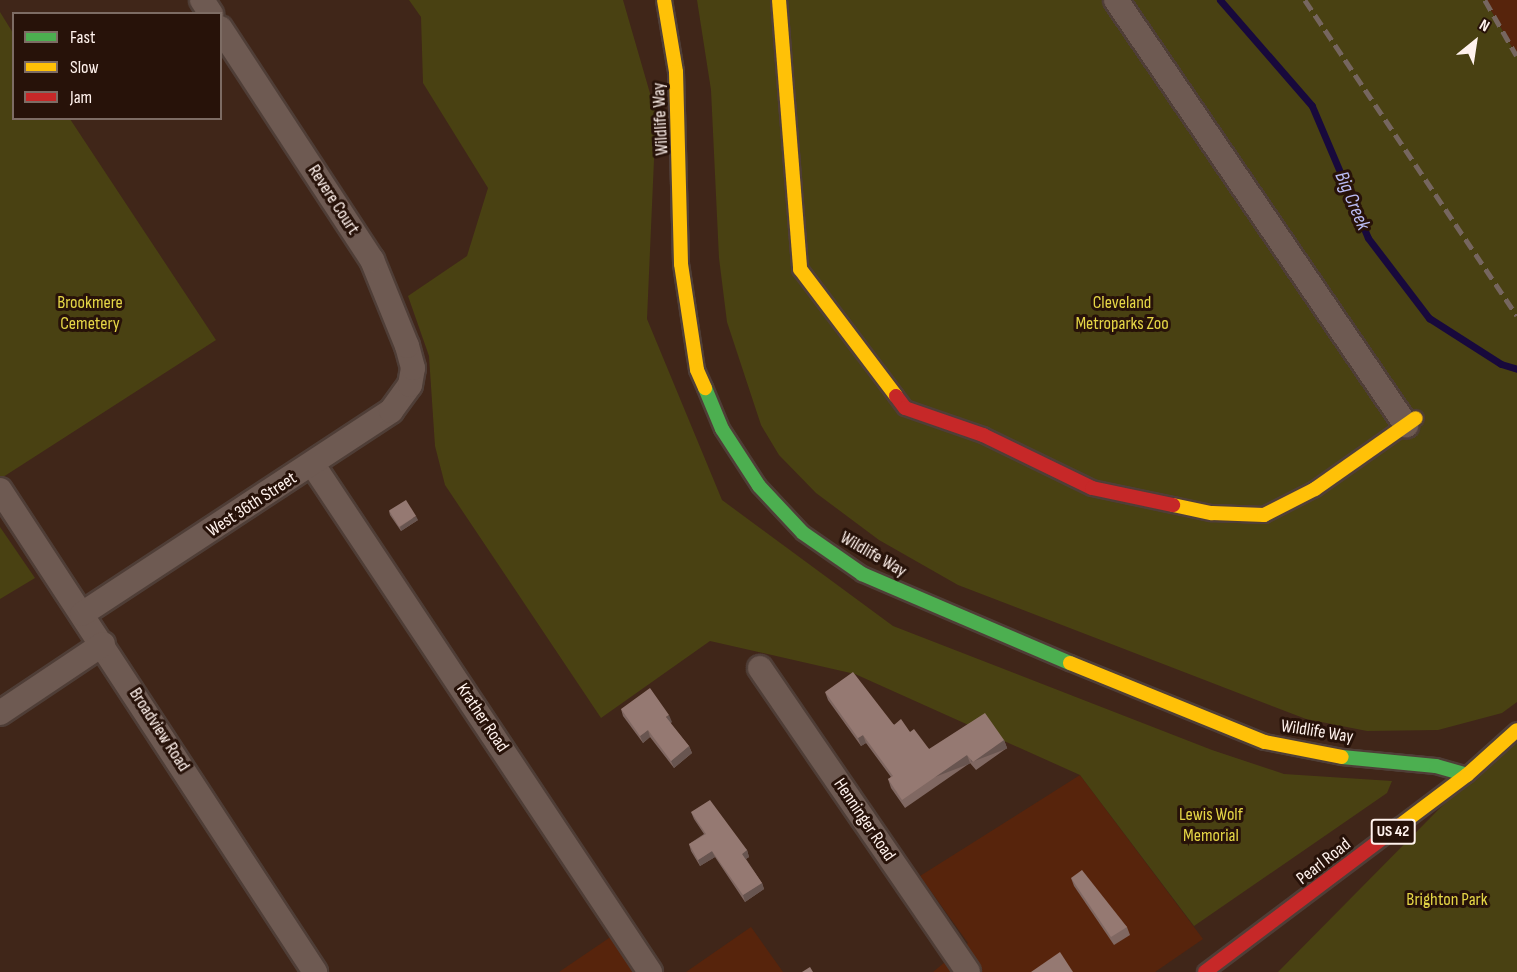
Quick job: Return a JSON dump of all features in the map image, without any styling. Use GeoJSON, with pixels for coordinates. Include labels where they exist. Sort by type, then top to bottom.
{"type":"FeatureCollection","features":[{"type":"Feature","properties":{"kind":"street","name":"Wildlife Way"},"geometry":{"type":"LineString","coordinates":[[664,0],[676,72],[681,264],[697,370],[722,429],[753,476],[803,533],[862,573],[931,606],[1265,742],[1317,754],[1436,766],[1467,775]]}},
{"type":"Feature","properties":{"kind":"street"},"geometry":{"type":"LineString","coordinates":[[779,0],[800,269],[905,408],[982,435],[1092,488],[1212,513],[1264,515],[1315,489],[1411,421],[1116,0]]}},
{"type":"Feature","properties":{"kind":"street","name":"Revere Court"},"geometry":{"type":"LineString","coordinates":[[222,31],[372,260],[407,346],[413,368],[410,385]]}},
{"type":"Feature","properties":{"kind":"street","name":"West 36th Street"},"geometry":{"type":"LineString","coordinates":[[82,614],[313,465],[391,411],[410,385]]}},
{"type":"Feature","properties":{"kind":"street","name":"Krather Road"},"geometry":{"type":"LineString","coordinates":[[313,465],[650,972]]}},
{"type":"Feature","properties":{"kind":"street","name":"Broadview Road"},"geometry":{"type":"LineString","coordinates":[[0,490],[103,644],[315,972]]}},
{"type":"Feature","properties":{"kind":"street"},"geometry":{"type":"LineString","coordinates":[[0,713],[103,644]]}},
{"type":"Feature","properties":{"kind":"street","name":"Henninger Road"},"geometry":{"type":"LineString","coordinates":[[760,668],[968,972]]}},
{"type":"Feature","properties":{"kind":"street","name":"Pearl Road"},"geometry":{"type":"LineString","coordinates":[[1205,972],[1467,775],[1512,735]]}},
{"type":"Feature","properties":{"kind":"shaded area"},"geometry":{"type":"Polygon","coordinates":[[[1485,0],[1517,0],[1517,56],[1485,0]]]}},
{"type":"Feature","properties":{"kind":"shaded area"},"geometry":{"type":"Polygon","coordinates":[[[1080,775],[1203,939],[1155,972],[933,972],[968,943],[920,876],[1080,775]]]}},
{"type":"Feature","properties":{"kind":"shaded area"},"geometry":{"type":"Polygon","coordinates":[[[751,927],[783,972],[686,972],[751,927]]]}},
{"type":"Feature","properties":{"kind":"shaded area"},"geometry":{"type":"Polygon","coordinates":[[[612,936],[636,972],[559,972],[612,936]]]}},
{"type":"Feature","properties":{"kind":"green space","name":"Lewis Wolf Memorial"},"geometry":{"type":"Polygon","coordinates":[[[409,0],[623,0],[656,114],[647,319],[722,500],[893,626],[1212,750],[1284,774],[1392,781],[1387,793],[1194,926],[1080,775],[855,674],[710,641],[601,718],[445,485],[435,446],[429,356],[408,296],[467,256],[488,188],[423,83],[421,17],[409,0]]]}},
{"type":"Feature","properties":{"kind":"green space","name":"Cleveland Metroparks Zoo"},"geometry":{"type":"Polygon","coordinates":[[[697,0],[1485,0],[1517,56],[1517,702],[1502,713],[1438,730],[1367,731],[1306,719],[958,585],[879,540],[816,493],[779,455],[761,425],[727,322],[719,258],[711,90],[697,0]]]}},
{"type":"Feature","properties":{"kind":"green space","name":"Brookmere Cemetery"},"geometry":{"type":"Polygon","coordinates":[[[0,12],[12,31],[12,120],[71,120],[216,340],[0,479],[0,12]]]}},
{"type":"Feature","properties":{"kind":"green space"},"geometry":{"type":"Polygon","coordinates":[[[0,527],[35,578],[0,599],[0,527]]]}},
{"type":"Feature","properties":{"kind":"green space","name":"Brighton Park"},"geometry":{"type":"Polygon","coordinates":[[[1517,730],[1517,972],[1278,972],[1517,730]]]}},
{"type":"Feature","properties":{"kind":"building"},"geometry":{"type":"Polygon","coordinates":[[[406,500],[416,516],[399,527],[389,511],[406,500]]]}},
{"type":"Feature","properties":{"kind":"building"},"geometry":{"type":"Polygon","coordinates":[[[853,672],[894,725],[901,719],[910,732],[914,729],[929,749],[985,713],[1004,740],[973,762],[967,755],[902,800],[888,779],[893,776],[863,735],[858,738],[825,692],[853,672]]]}},
{"type":"Feature","properties":{"kind":"building"},"geometry":{"type":"Polygon","coordinates":[[[650,688],[669,715],[666,717],[689,746],[671,761],[648,730],[640,736],[621,709],[650,688]]]}},
{"type":"Feature","properties":{"kind":"building"},"geometry":{"type":"Polygon","coordinates":[[[710,800],[747,850],[742,854],[762,883],[743,895],[712,851],[698,860],[689,844],[706,834],[691,812],[710,800]]]}},
{"type":"Feature","properties":{"kind":"building"},"geometry":{"type":"Polygon","coordinates":[[[1082,870],[1127,927],[1111,937],[1071,878],[1082,870]]]}},
{"type":"Feature","properties":{"kind":"building"},"geometry":{"type":"Polygon","coordinates":[[[1060,952],[1073,972],[1031,972],[1060,952]]]}},
{"type":"Feature","properties":{"kind":"building"},"geometry":{"type":"Polygon","coordinates":[[[810,967],[813,972],[802,972],[810,967]]]}},
{"type":"Feature","properties":{"kind":"waterway","name":"Big Creek"},"geometry":{"type":"LineString","coordinates":[[1220,0],[1312,106],[1368,238],[1429,318],[1501,364],[1517,369]]}},
{"type":"Feature","properties":{"kind":"railway"},"geometry":{"type":"LineString","coordinates":[[1305,0],[1517,315]]}},
{"type":"Feature","properties":{"kind":"railway"},"geometry":{"type":"LineString","coordinates":[[1485,0],[1517,56]]}},
{"type":"Feature","properties":{"kind":"traffic: fast"},"geometry":{"type":"LineString","coordinates":[[705,388],[722,429],[759,486],[803,533],[862,574],[1070,663]]}},
{"type":"Feature","properties":{"kind":"traffic: fast"},"geometry":{"type":"LineString","coordinates":[[1342,757],[1436,766],[1467,775]]}},
{"type":"Feature","properties":{"kind":"traffic: slow"},"geometry":{"type":"LineString","coordinates":[[664,0],[676,72],[681,264],[697,370],[705,388]]}},
{"type":"Feature","properties":{"kind":"traffic: slow"},"geometry":{"type":"LineString","coordinates":[[779,0],[800,269],[896,396]]}},
{"type":"Feature","properties":{"kind":"traffic: slow"},"geometry":{"type":"LineString","coordinates":[[1173,505],[1212,513],[1264,515],[1315,489],[1416,418]]}},
{"type":"Feature","properties":{"kind":"traffic: slow"},"geometry":{"type":"LineString","coordinates":[[1070,663],[1265,742],[1342,757]]}},
{"type":"Feature","properties":{"kind":"traffic: slow"},"geometry":{"type":"LineString","coordinates":[[1399,826],[1467,775],[1517,730]]}},
{"type":"Feature","properties":{"kind":"traffic: jam"},"geometry":{"type":"LineString","coordinates":[[896,396],[905,408],[983,435],[1092,488],[1173,505]]}},
{"type":"Feature","properties":{"kind":"traffic: jam"},"geometry":{"type":"LineString","coordinates":[[1205,972],[1399,826]]}}]}
